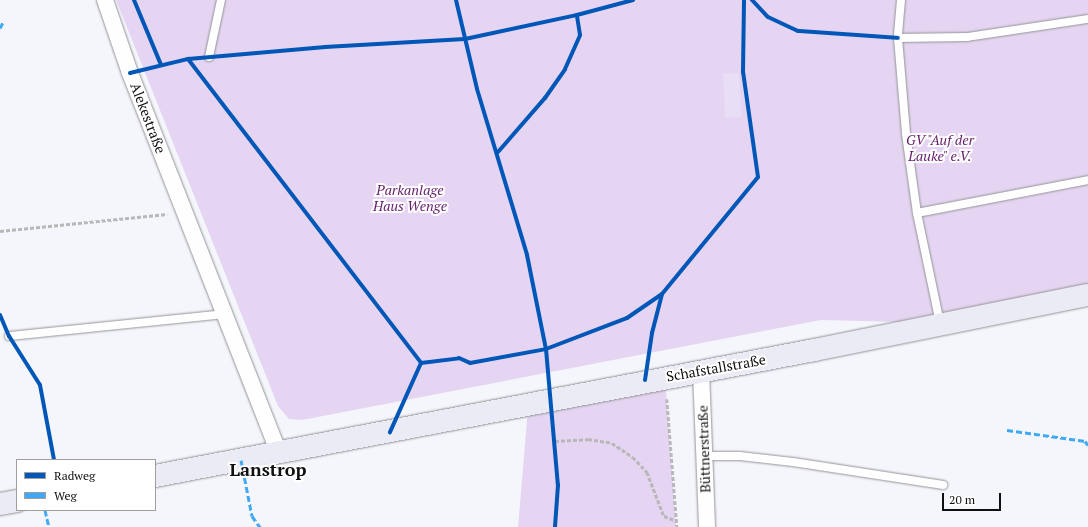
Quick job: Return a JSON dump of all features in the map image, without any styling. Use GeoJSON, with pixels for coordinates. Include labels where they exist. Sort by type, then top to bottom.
{"type":"FeatureCollection","features":[{"type":"Feature","properties":{"kind":"street","name":"Alekestraße"},"geometry":{"type":"LineString","coordinates":[[105,0],[130,73],[279,453]]}},
{"type":"Feature","properties":{"kind":"street","name":"Schafstallstraße"},"geometry":{"type":"LineString","coordinates":[[156,476],[701,370],[814,350],[940,323],[1088,295]]}},
{"type":"Feature","properties":{"kind":"street","name":"Büttnerstraße"},"geometry":{"type":"LineString","coordinates":[[701,370],[707,527]]}},
{"type":"Feature","properties":{"kind":"street"},"geometry":{"type":"LineString","coordinates":[[0,504],[16,501]]}},
{"type":"Feature","properties":{"kind":"lane"},"geometry":{"type":"LineString","coordinates":[[209,57],[221,0]]}},
{"type":"Feature","properties":{"kind":"lane"},"geometry":{"type":"LineString","coordinates":[[901,0],[898,38],[906,134],[917,213],[940,323]]}},
{"type":"Feature","properties":{"kind":"lane"},"geometry":{"type":"LineString","coordinates":[[898,38],[967,37],[1088,19]]}},
{"type":"Feature","properties":{"kind":"lane"},"geometry":{"type":"LineString","coordinates":[[917,213],[1088,180]]}},
{"type":"Feature","properties":{"kind":"lane"},"geometry":{"type":"LineString","coordinates":[[9,336],[224,314]]}},
{"type":"Feature","properties":{"kind":"lane"},"geometry":{"type":"LineString","coordinates":[[704,456],[793,462],[943,485]]}},
{"type":"Feature","properties":{"kind":"path"},"geometry":{"type":"LineString","coordinates":[[0,231],[185,212]]}},
{"type":"Feature","properties":{"kind":"path"},"geometry":{"type":"LineString","coordinates":[[666,377],[677,527]]}},
{"type":"Feature","properties":{"kind":"path"},"geometry":{"type":"LineString","coordinates":[[555,441],[588,439],[612,443],[633,456],[648,472],[664,516],[677,521]]}},
{"type":"Feature","properties":{"kind":"green space","name":"Parkanlage Haus Wenge"},"geometry":{"type":"Polygon","coordinates":[[[116,0],[1088,0],[1088,295],[940,323],[821,320],[302,420],[289,419],[278,406],[116,0]]]}},
{"type":"Feature","properties":{"kind":"green space"},"geometry":{"type":"Polygon","coordinates":[[[665,377],[676,527],[518,527],[528,409],[665,377]]]}},
{"type":"Feature","properties":{"kind":"shaded area"},"geometry":{"type":"Polygon","coordinates":[[[739,73],[741,117],[725,118],[723,74],[739,73]]]}},
{"type":"Feature","properties":{"kind":"marked path"},"geometry":{"type":"LineString","coordinates":[[0,28],[3,22]]}},
{"type":"Feature","properties":{"kind":"marked path"},"geometry":{"type":"LineString","coordinates":[[1007,430],[1085,441],[1088,445]]}},
{"type":"Feature","properties":{"kind":"marked path"},"geometry":{"type":"LineString","coordinates":[[241,460],[252,516],[260,527]]}},
{"type":"Feature","properties":{"kind":"marked path"},"geometry":{"type":"LineString","coordinates":[[45,511],[49,527]]}},
{"type":"Feature","properties":{"kind":"cycle path"},"geometry":{"type":"LineString","coordinates":[[134,0],[161,65]]}},
{"type":"Feature","properties":{"kind":"cycle path"},"geometry":{"type":"LineString","coordinates":[[456,0],[477,89],[527,255],[546,349],[558,485],[555,527]]}},
{"type":"Feature","properties":{"kind":"cycle path"},"geometry":{"type":"LineString","coordinates":[[130,73],[188,59],[325,47],[465,39],[577,15],[633,0]]}},
{"type":"Feature","properties":{"kind":"cycle path"},"geometry":{"type":"LineString","coordinates":[[421,363],[459,358],[470,363],[546,349],[627,318],[662,294],[758,177],[743,72],[744,0]]}},
{"type":"Feature","properties":{"kind":"cycle path"},"geometry":{"type":"LineString","coordinates":[[752,0],[768,17],[798,31],[898,38]]}},
{"type":"Feature","properties":{"kind":"cycle path"},"geometry":{"type":"LineString","coordinates":[[498,152],[545,98],[565,69],[580,35],[577,15]]}},
{"type":"Feature","properties":{"kind":"cycle path"},"geometry":{"type":"LineString","coordinates":[[188,59],[421,363],[390,432]]}},
{"type":"Feature","properties":{"kind":"cycle path"},"geometry":{"type":"LineString","coordinates":[[645,380],[652,333],[662,294]]}},
{"type":"Feature","properties":{"kind":"cycle path"},"geometry":{"type":"LineString","coordinates":[[0,315],[9,336],[40,385],[54,459]]}},
{"type":"Feature","properties":{"kind":"district","name":"Lanstrop"},"geometry":{"type":"Point","coordinates":[268,469]}},
{"type":"Feature","properties":{"kind":"park label","name":"GV \"Auf der Lauke\" e.V."},"geometry":{"type":"Point","coordinates":[940,148]}}]}
